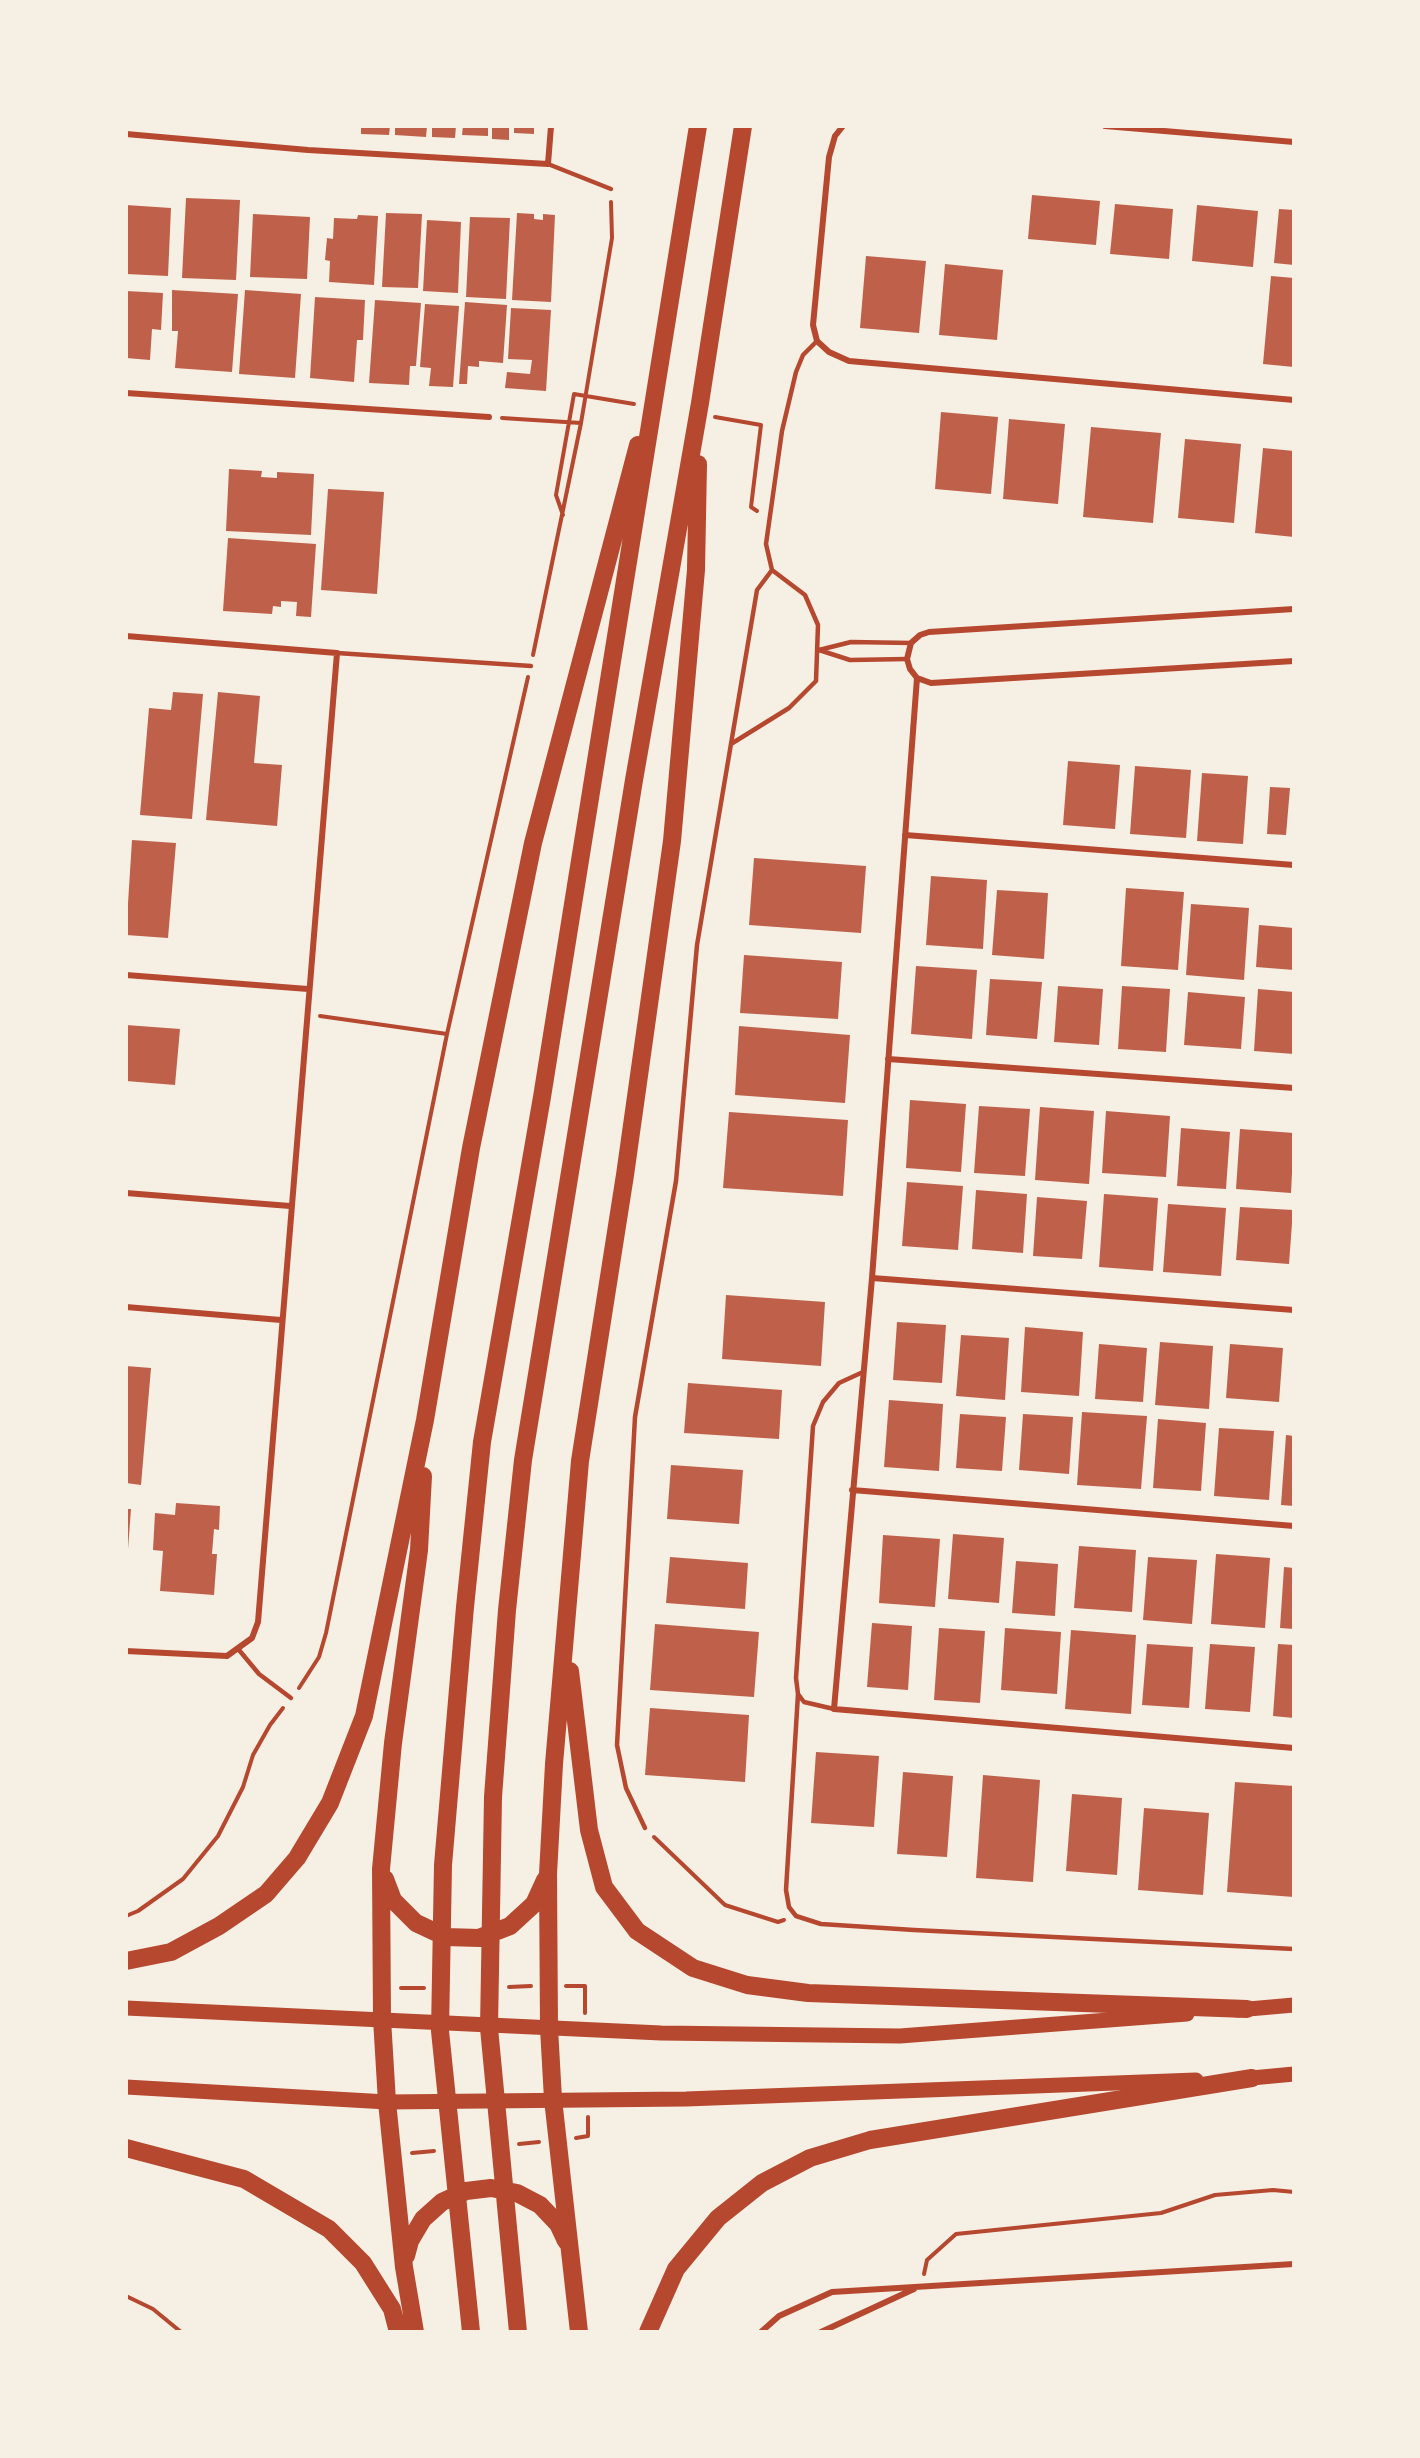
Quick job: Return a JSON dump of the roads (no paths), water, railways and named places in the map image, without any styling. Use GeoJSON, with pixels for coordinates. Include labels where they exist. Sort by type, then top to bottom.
{"type":"FeatureCollection","features":[{"type":"Feature","properties":{"kind":"highway"},"geometry":{"type":"LineString","coordinates":[[471,2332],[440,2031],[443,1865],[465,1606],[482,1442],[542,1096],[698,126]]}},
{"type":"Feature","properties":{"kind":"highway"},"geometry":{"type":"LineString","coordinates":[[518,2332],[489,2028],[493,1797],[507,1610],[523,1460],[630,803],[700,403],[743,126]]}},
{"type":"Feature","properties":{"kind":"highway"},"geometry":{"type":"LineString","coordinates":[[126,1961],[171,1952],[219,1926],[266,1894],[297,1858],[330,1803],[364,1716],[425,1420],[471,1148],[533,843],[665,340]]}},
{"type":"Feature","properties":{"kind":"highway"},"geometry":{"type":"LineString","coordinates":[[579,2332],[553,2099],[549,2028],[548,1874],[554,1764],[580,1461],[625,1175],[672,841],[696,570],[700,403]]}},
{"type":"Feature","properties":{"kind":"highway"},"geometry":{"type":"LineString","coordinates":[[415,2332],[404,2267],[387,2102],[382,2019],[381,1869],[393,1743],[419,1550],[425,1420]]}},
{"type":"Feature","properties":{"kind":"highway"},"geometry":{"type":"LineString","coordinates":[[565,1636],[590,1830],[604,1887],[637,1931],[693,1968],[747,1985],[808,1993],[1247,2009]]}},
{"type":"Feature","properties":{"kind":"highway"},"geometry":{"type":"LineString","coordinates":[[381,1869],[393,1900],[416,1923],[446,1937],[468,1938],[479,1938],[510,1926],[534,1904],[548,1874]]}},
{"type":"Feature","properties":{"kind":"highway"},"geometry":{"type":"LineString","coordinates":[[648,2332],[676,2269],[718,2218],[762,2183],[810,2158],[870,2140],[1252,2078]]}},
{"type":"Feature","properties":{"kind":"highway"},"geometry":{"type":"LineString","coordinates":[[126,2148],[244,2179],[282,2199],[329,2229],[363,2263],[392,2309],[398,2332]]}},
{"type":"Feature","properties":{"kind":"highway"},"geometry":{"type":"LineString","coordinates":[[404,2267],[410,2241],[423,2219],[442,2202],[466,2191],[491,2188],[517,2193],[540,2205],[558,2224],[569,2248]]}},
{"type":"Feature","properties":{"kind":"main road"},"geometry":{"type":"LineString","coordinates":[[126,2008],[673,2033],[900,2036],[1294,2005]]}},
{"type":"Feature","properties":{"kind":"main road"},"geometry":{"type":"LineString","coordinates":[[126,2087],[387,2102],[686,2099],[1252,2078],[1294,2074]]}},
{"type":"Feature","properties":{"kind":"street"},"geometry":{"type":"LineString","coordinates":[[126,135],[308,150],[548,164],[551,126]]}},
{"type":"Feature","properties":{"kind":"street"},"geometry":{"type":"LineString","coordinates":[[843,126],[835,136],[829,157],[813,325],[817,341],[829,352],[849,361],[1294,400]]}},
{"type":"Feature","properties":{"kind":"street"},"geometry":{"type":"LineString","coordinates":[[1105,126],[1294,142]]}},
{"type":"Feature","properties":{"kind":"street"},"geometry":{"type":"LineString","coordinates":[[126,393],[489,417]]}},
{"type":"Feature","properties":{"kind":"street"},"geometry":{"type":"LineString","coordinates":[[1294,609],[929,632],[920,635],[911,643],[907,659],[910,669],[917,678],[931,683],[1294,661]]}},
{"type":"Feature","properties":{"kind":"street"},"geometry":{"type":"LineString","coordinates":[[126,636],[337,653],[290,1206],[258,1622],[252,1638],[239,1650],[227,1656],[210,1657],[126,1651]]}},
{"type":"Feature","properties":{"kind":"street"},"geometry":{"type":"LineString","coordinates":[[917,678],[872,1278],[834,1709],[1294,1748]]}},
{"type":"Feature","properties":{"kind":"street"},"geometry":{"type":"LineString","coordinates":[[905,835],[1294,865]]}},
{"type":"Feature","properties":{"kind":"street"},"geometry":{"type":"LineString","coordinates":[[126,975],[308,989]]}},
{"type":"Feature","properties":{"kind":"street"},"geometry":{"type":"LineString","coordinates":[[888,1059],[1294,1088]]}},
{"type":"Feature","properties":{"kind":"street"},"geometry":{"type":"LineString","coordinates":[[126,1193],[290,1206]]}},
{"type":"Feature","properties":{"kind":"street"},"geometry":{"type":"LineString","coordinates":[[872,1278],[1294,1310]]}},
{"type":"Feature","properties":{"kind":"street"},"geometry":{"type":"LineString","coordinates":[[126,1307],[281,1320]]}},
{"type":"Feature","properties":{"kind":"street"},"geometry":{"type":"LineString","coordinates":[[852,1490],[1294,1526]]}},
{"type":"Feature","properties":{"kind":"street"},"geometry":{"type":"LineString","coordinates":[[761,2332],[779,2316],[832,2292],[1294,2264]]}},
{"type":"Feature","properties":{"kind":"street"},"geometry":{"type":"LineString","coordinates":[[820,2332],[920,2287]]}},
{"type":"Feature","properties":{"kind":"lane"},"geometry":{"type":"LineString","coordinates":[[548,164],[611,189]]}},
{"type":"Feature","properties":{"kind":"lane"},"geometry":{"type":"LineString","coordinates":[[730,744],[789,708],[816,681],[819,650],[818,625],[805,595],[772,570],[766,544],[782,431],[796,372],[803,355],[817,341]]}},
{"type":"Feature","properties":{"kind":"lane"},"geometry":{"type":"LineString","coordinates":[[645,1828],[626,1788],[616,1745],[635,1417],[676,1181],[697,945],[757,590],[772,570]]}},
{"type":"Feature","properties":{"kind":"lane"},"geometry":{"type":"LineString","coordinates":[[819,650],[850,642],[911,643]]}},
{"type":"Feature","properties":{"kind":"lane"},"geometry":{"type":"LineString","coordinates":[[819,650],[850,660],[907,659]]}},
{"type":"Feature","properties":{"kind":"lane"},"geometry":{"type":"LineString","coordinates":[[337,653],[531,666]]}},
{"type":"Feature","properties":{"kind":"lane"},"geometry":{"type":"LineString","coordinates":[[863,1372],[838,1383],[823,1402],[813,1426],[796,1678],[798,1694],[786,1890],[789,1907],[796,1916],[821,1924],[1294,1949]]}},
{"type":"Feature","properties":{"kind":"lane"},"geometry":{"type":"LineString","coordinates":[[239,1650],[259,1674],[291,1698]]}},
{"type":"Feature","properties":{"kind":"lane"},"geometry":{"type":"LineString","coordinates":[[798,1694],[804,1702],[834,1709]]}}]}
